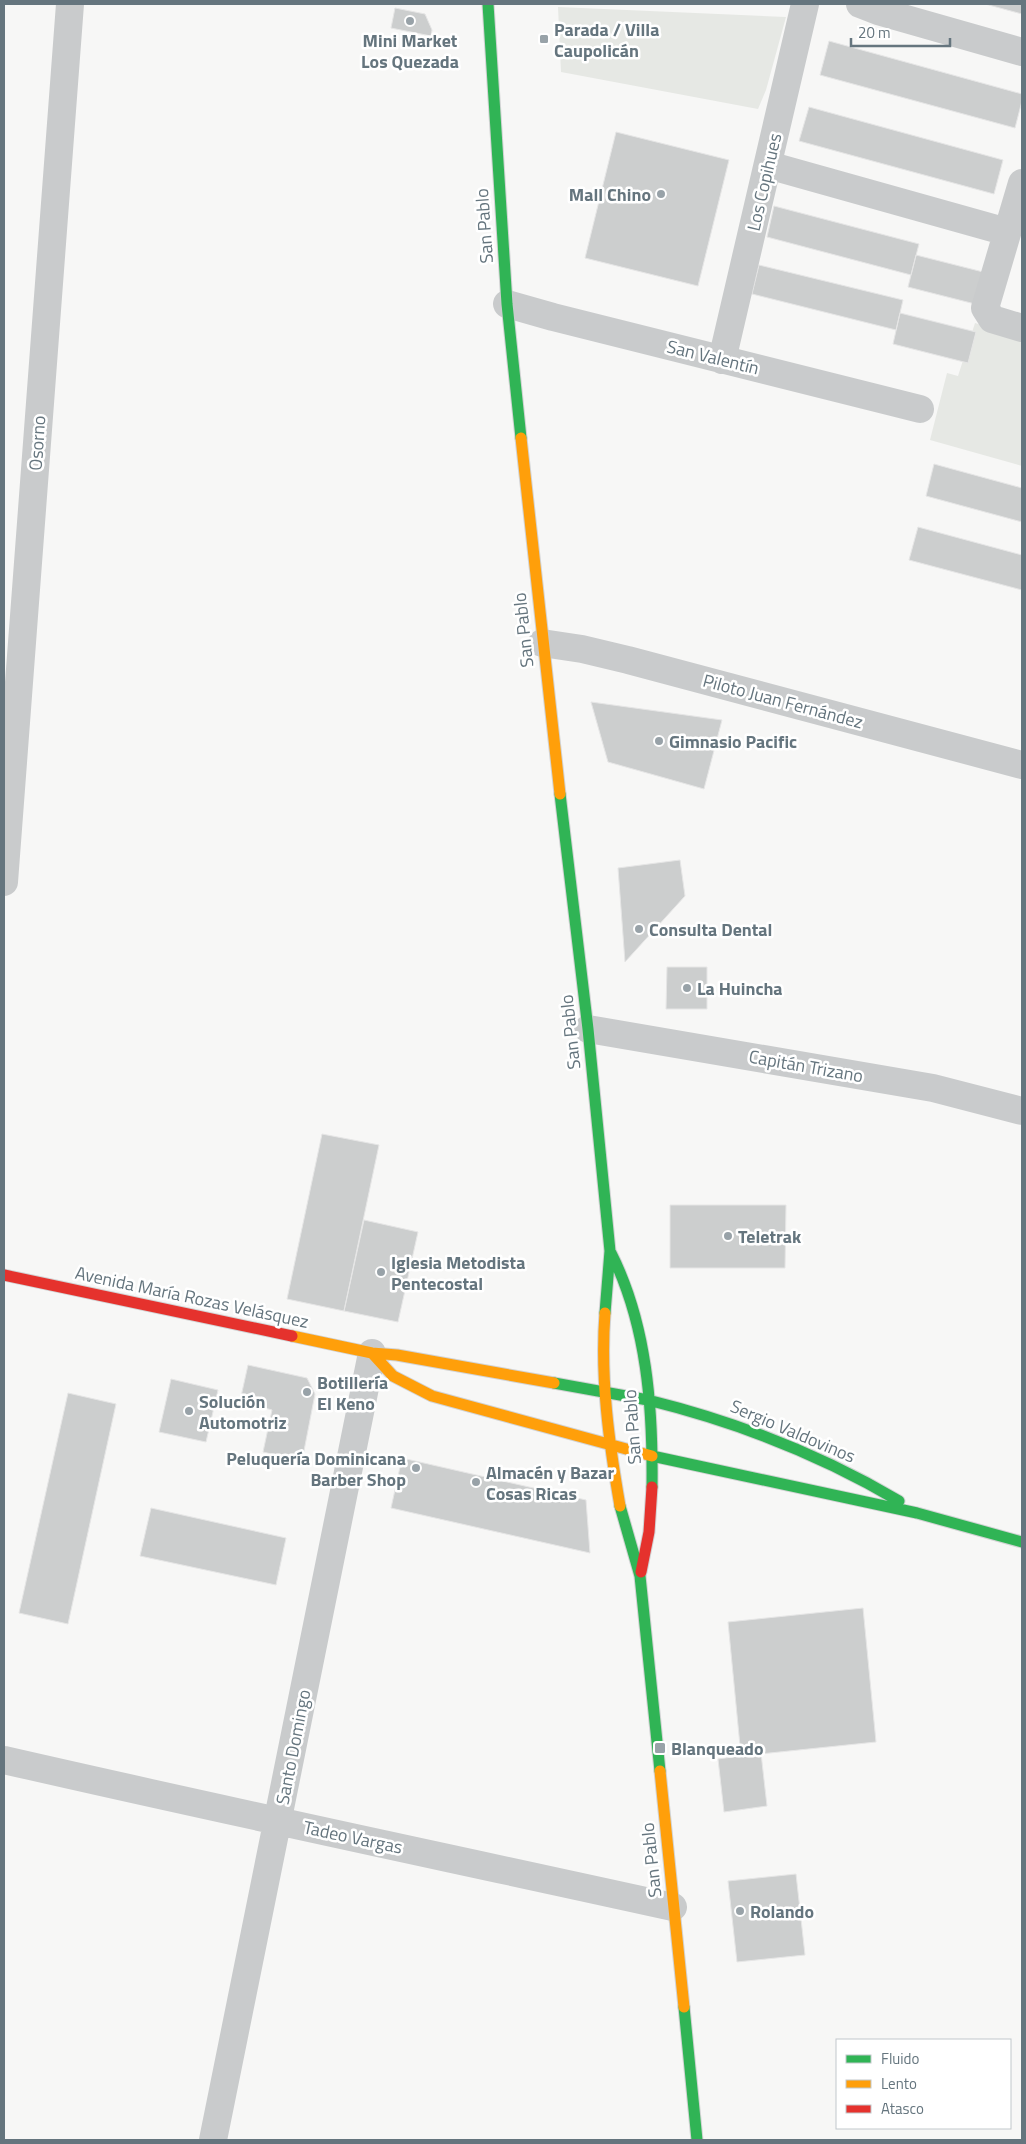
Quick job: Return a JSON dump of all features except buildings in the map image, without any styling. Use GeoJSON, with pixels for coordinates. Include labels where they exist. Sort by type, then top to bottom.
{"type":"FeatureCollection","features":[{"type":"Feature","properties":{"kind":"main road","name":"San Pablo"},"geometry":{"type":"LineString","coordinates":[[488,4],[507,304],[542,643],[588,1029],[610,1251],[604,1326],[605,1392],[609,1445],[621,1510],[640,1576],[697,2140]]}},
{"type":"Feature","properties":{"kind":"main road","name":"San Pablo"},"geometry":{"type":"LineString","coordinates":[[610,1251],[628,1290],[639,1330],[646,1372],[652,1456],[652,1515],[648,1544],[640,1576]]}},
{"type":"Feature","properties":{"kind":"main road","name":"Avenida María Rozas Velásquez"},"geometry":{"type":"LineString","coordinates":[[4,1275],[372,1353],[398,1355],[648,1400]]}},
{"type":"Feature","properties":{"kind":"main road"},"geometry":{"type":"LineString","coordinates":[[372,1353],[393,1376],[432,1396],[652,1456]]}},
{"type":"Feature","properties":{"kind":"main road","name":"Sergio Valdovinos"},"geometry":{"type":"LineString","coordinates":[[648,1400],[695,1411],[769,1435],[845,1470],[917,1513]]}},
{"type":"Feature","properties":{"kind":"main road","name":"Sergio Valdovinos"},"geometry":{"type":"LineString","coordinates":[[652,1456],[917,1513],[1022,1542]]}},
{"type":"Feature","properties":{"kind":"street","name":"Osorno"},"geometry":{"type":"LineString","coordinates":[[4,882],[70,4]]}},
{"type":"Feature","properties":{"kind":"street","name":"Los Copihues"},"geometry":{"type":"LineString","coordinates":[[722,360],[806,4]]}},
{"type":"Feature","properties":{"kind":"street"},"geometry":{"type":"LineString","coordinates":[[860,4],[878,11],[1022,52]]}},
{"type":"Feature","properties":{"kind":"street"},"geometry":{"type":"LineString","coordinates":[[768,165],[1007,232]]}},
{"type":"Feature","properties":{"kind":"street"},"geometry":{"type":"LineString","coordinates":[[1022,183],[985,308],[992,318],[1022,328]]}},
{"type":"Feature","properties":{"kind":"street","name":"San Valentín"},"geometry":{"type":"LineString","coordinates":[[507,304],[920,409]]}},
{"type":"Feature","properties":{"kind":"street","name":"Piloto Juan Fernández"},"geometry":{"type":"LineString","coordinates":[[542,643],[582,649],[1022,765]]}},
{"type":"Feature","properties":{"kind":"street","name":"Capitán Trizano"},"geometry":{"type":"LineString","coordinates":[[588,1029],[933,1088],[1022,1111]]}},
{"type":"Feature","properties":{"kind":"street","name":"Santo Domingo"},"geometry":{"type":"LineString","coordinates":[[212,2140],[372,1353]]}},
{"type":"Feature","properties":{"kind":"street","name":"Tadeo Vargas"},"geometry":{"type":"LineString","coordinates":[[4,1760],[673,1907]]}},
{"type":"Feature","properties":{"kind":"shaded area"},"geometry":{"type":"Polygon","coordinates":[[[558,7],[786,17],[766,90],[758,109],[561,72],[558,7]]]}},
{"type":"Feature","properties":{"kind":"shaded area"},"geometry":{"type":"Polygon","coordinates":[[[975,323],[1022,337],[1022,466],[930,440],[947,373],[958,376],[975,323]]]}},
{"type":"Feature","properties":{"kind":"traffic: fast"},"geometry":{"type":"LineString","coordinates":[[488,4],[507,304],[521,438]]}},
{"type":"Feature","properties":{"kind":"traffic: fast"},"geometry":{"type":"LineString","coordinates":[[560,794],[588,1029],[610,1251],[605,1313]]}},
{"type":"Feature","properties":{"kind":"traffic: fast"},"geometry":{"type":"LineString","coordinates":[[611,1253],[633,1308],[640,1337],[649,1397],[652,1487]]}},
{"type":"Feature","properties":{"kind":"traffic: fast"},"geometry":{"type":"LineString","coordinates":[[554,1383],[648,1400]]}},
{"type":"Feature","properties":{"kind":"traffic: fast"},"geometry":{"type":"LineString","coordinates":[[648,1400],[714,1418],[777,1441],[839,1468],[899,1501]]}},
{"type":"Feature","properties":{"kind":"traffic: fast"},"geometry":{"type":"LineString","coordinates":[[652,1456],[917,1513],[1022,1542]]}},
{"type":"Feature","properties":{"kind":"traffic: fast"},"geometry":{"type":"LineString","coordinates":[[620,1506],[640,1576],[660,1771]]}},
{"type":"Feature","properties":{"kind":"traffic: fast"},"geometry":{"type":"LineString","coordinates":[[684,2007],[697,2140]]}},
{"type":"Feature","properties":{"kind":"traffic: slow"},"geometry":{"type":"LineString","coordinates":[[521,438],[560,794]]}},
{"type":"Feature","properties":{"kind":"traffic: slow"},"geometry":{"type":"LineString","coordinates":[[605,1313],[604,1362],[606,1410],[620,1506]]}},
{"type":"Feature","properties":{"kind":"traffic: slow"},"geometry":{"type":"LineString","coordinates":[[292,1336],[372,1353],[397,1355],[554,1383]]}},
{"type":"Feature","properties":{"kind":"traffic: slow"},"geometry":{"type":"LineString","coordinates":[[372,1353],[393,1376],[432,1396],[652,1456]]}},
{"type":"Feature","properties":{"kind":"traffic: slow"},"geometry":{"type":"LineString","coordinates":[[660,1771],[684,2007]]}},
{"type":"Feature","properties":{"kind":"traffic: jam"},"geometry":{"type":"LineString","coordinates":[[4,1275],[292,1336]]}},
{"type":"Feature","properties":{"kind":"traffic: jam"},"geometry":{"type":"LineString","coordinates":[[641,1572],[649,1532],[652,1487]]}},
{"type":"Feature","properties":{"kind":"place","name":"Mini Market Los Quezada"},"geometry":{"type":"Point","coordinates":[410,21]}},
{"type":"Feature","properties":{"kind":"place","name":"Parada / Villa Caupolicán"},"geometry":{"type":"Point","coordinates":[544,39]}},
{"type":"Feature","properties":{"kind":"place","name":"Mall Chino"},"geometry":{"type":"Point","coordinates":[661,194]}},
{"type":"Feature","properties":{"kind":"place","name":"Gimnasio Pacific"},"geometry":{"type":"Point","coordinates":[659,741]}},
{"type":"Feature","properties":{"kind":"place","name":"Consulta Dental"},"geometry":{"type":"Point","coordinates":[639,929]}},
{"type":"Feature","properties":{"kind":"place","name":"La Huincha"},"geometry":{"type":"Point","coordinates":[687,988]}},
{"type":"Feature","properties":{"kind":"place","name":"Teletrak"},"geometry":{"type":"Point","coordinates":[728,1236]}},
{"type":"Feature","properties":{"kind":"place","name":"Iglesia Metodista Pentecostal"},"geometry":{"type":"Point","coordinates":[381,1272]}},
{"type":"Feature","properties":{"kind":"place","name":"Botillería El Keno"},"geometry":{"type":"Point","coordinates":[307,1392]}},
{"type":"Feature","properties":{"kind":"place","name":"Solución Automotriz"},"geometry":{"type":"Point","coordinates":[189,1411]}},
{"type":"Feature","properties":{"kind":"place","name":"Peluquería Dominicana Barber Shop"},"geometry":{"type":"Point","coordinates":[416,1468]}},
{"type":"Feature","properties":{"kind":"place","name":"Almacén y Bazar Cosas Ricas"},"geometry":{"type":"Point","coordinates":[476,1482]}},
{"type":"Feature","properties":{"kind":"place","name":"Blanqueado"},"geometry":{"type":"Point","coordinates":[660,1748]}},
{"type":"Feature","properties":{"kind":"place","name":"Rolando"},"geometry":{"type":"Point","coordinates":[740,1911]}}]}
